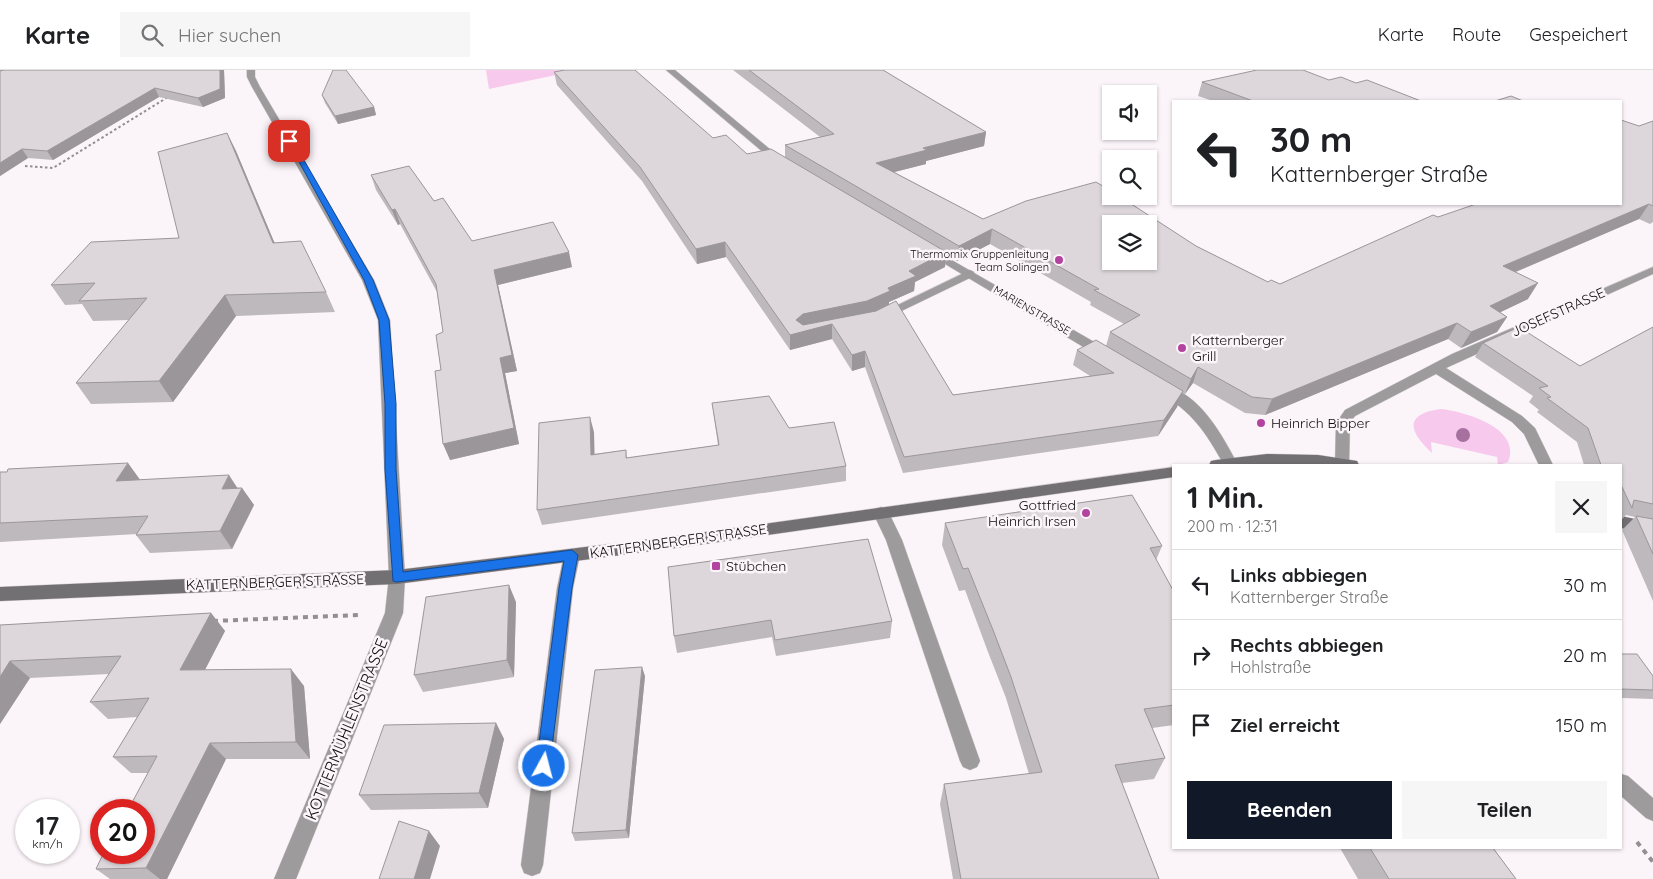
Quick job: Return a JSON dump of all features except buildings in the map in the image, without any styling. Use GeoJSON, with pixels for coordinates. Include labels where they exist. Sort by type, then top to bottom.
{"type":"FeatureCollection","features":[{"type":"Feature","properties":{"kind":"street","name":"KOTTERMÜHLENSTRASSE"},"geometry":{"type":"LineString","coordinates":[[251,70],[251,77],[256,87],[368,280],[384,320],[390,404],[391,469],[397,577],[394,613],[285,879]]}},
{"type":"Feature","properties":{"kind":"street"},"geometry":{"type":"LineString","coordinates":[[670,70],[750,139],[790,168]]}},
{"type":"Feature","properties":{"kind":"street","name":"MARIENSTRASSE"},"geometry":{"type":"LineString","coordinates":[[917,243],[1118,362]]}},
{"type":"Feature","properties":{"kind":"street","name":"JOSEFSTRASSE"},"geometry":{"type":"LineString","coordinates":[[1345,464],[1343,423],[1350,413],[1436,368],[1653,270]]}},
{"type":"Feature","properties":{"kind":"street"},"geometry":{"type":"LineString","coordinates":[[871,321],[970,274]]}},
{"type":"Feature","properties":{"kind":"street"},"geometry":{"type":"LineString","coordinates":[[1436,368],[1518,419],[1530,431],[1546,464]]}},
{"type":"Feature","properties":{"kind":"street"},"geometry":{"type":"LineString","coordinates":[[1151,381],[1181,400],[1204,418],[1212,428],[1223,464],[1276,458],[1345,464]]}},
{"type":"Feature","properties":{"kind":"street","name":"KATTERNBERGER STRASSE"},"geometry":{"type":"LineString","coordinates":[[0,594],[397,577],[572,555],[1172,472]]}},
{"type":"Feature","properties":{"kind":"street"},"geometry":{"type":"LineString","coordinates":[[881,513],[894,540],[970,761]]}},
{"type":"Feature","properties":{"kind":"street"},"geometry":{"type":"LineString","coordinates":[[1622,522],[1653,529]]}},
{"type":"Feature","properties":{"kind":"street"},"geometry":{"type":"LineString","coordinates":[[532,865],[565,588],[572,555]]}},
{"type":"Feature","properties":{"kind":"street"},"geometry":{"type":"LineString","coordinates":[[1622,784],[1653,811]]}},
{"type":"Feature","properties":{"kind":"path"},"geometry":{"type":"LineString","coordinates":[[25,166],[53,168],[170,96]]}},
{"type":"Feature","properties":{"kind":"path"},"geometry":{"type":"LineString","coordinates":[[207,621],[394,613]]}},
{"type":"Feature","properties":{"kind":"shaded area"},"geometry":{"type":"Polygon","coordinates":[[[486,70],[580,70],[489,89],[486,70]]]}},
{"type":"Feature","properties":{"kind":"shaded area"},"geometry":{"type":"Polygon","coordinates":[[[1441,409],[1464,414],[1477,418],[1500,431],[1507,440],[1510,450],[1508,462],[1498,464],[1497,457],[1431,442],[1432,453],[1418,438],[1414,425],[1416,419],[1429,411],[1441,409]]]}},
{"type":"Feature","properties":{"kind":"place","name":"Thermomix Gruppenleitung Team Solingen"},"geometry":{"type":"Point","coordinates":[1059,260]}},
{"type":"Feature","properties":{"kind":"place","name":"Katternberger Grill"},"geometry":{"type":"Point","coordinates":[1182,348]}},
{"type":"Feature","properties":{"kind":"place","name":"Heinrich Bipper"},"geometry":{"type":"Point","coordinates":[1261,423]}},
{"type":"Feature","properties":{"kind":"place","name":"Gottfried Heinrich Irsen"},"geometry":{"type":"Point","coordinates":[1086,513]}},
{"type":"Feature","properties":{"kind":"place","name":"Stübchen"},"geometry":{"type":"Point","coordinates":[716,566]}},
{"type":"Feature","properties":{"kind":"route"},"geometry":{"type":"LineString","coordinates":[[289,141],[368,280],[384,320],[390,404],[391,469],[397,577],[572,555],[565,588],[544,766]]}}]}
